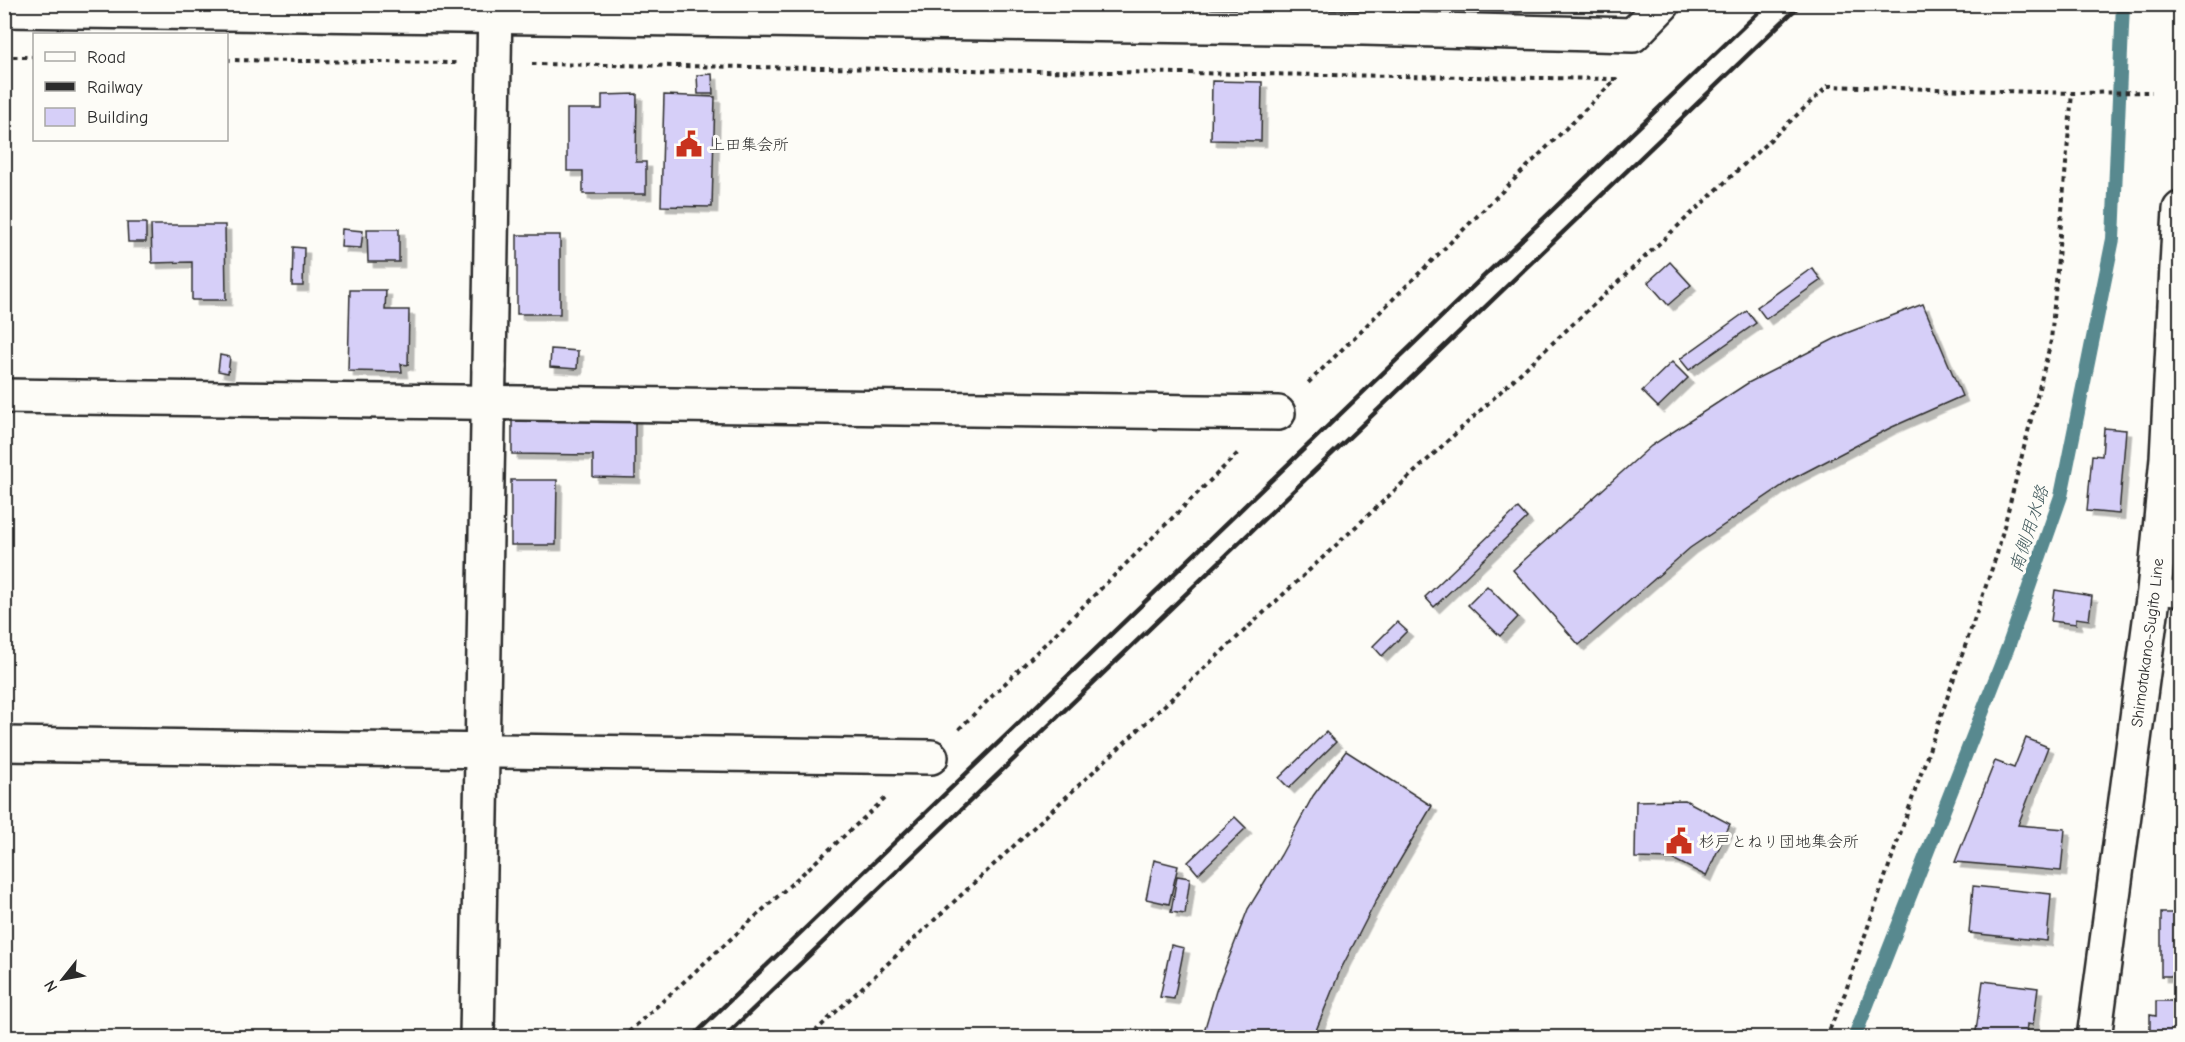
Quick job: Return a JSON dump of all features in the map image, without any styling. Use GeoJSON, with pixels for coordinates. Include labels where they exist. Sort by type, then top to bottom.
{"type":"FeatureCollection","features":[{"type":"Feature","properties":{"kind":"street"},"geometry":{"type":"LineString","coordinates":[[4,10],[1542,18],[1633,35],[1663,4]]}},
{"type":"Feature","properties":{"kind":"street"},"geometry":{"type":"LineString","coordinates":[[477,1038],[495,11]]}},
{"type":"Feature","properties":{"kind":"street","name":"Shimotakano-Sugito Line"},"geometry":{"type":"LineString","coordinates":[[2094,1038],[2167,593],[2167,458],[2181,209]]}},
{"type":"Feature","properties":{"kind":"street"},"geometry":{"type":"LineString","coordinates":[[4,396],[1278,413]]}},
{"type":"Feature","properties":{"kind":"street"},"geometry":{"type":"LineString","coordinates":[[4,744],[931,757]]}},
{"type":"Feature","properties":{"kind":"path"},"geometry":{"type":"LineString","coordinates":[[4,57],[33,57]]}},
{"type":"Feature","properties":{"kind":"path"},"geometry":{"type":"LineString","coordinates":[[228,60],[1616,79],[931,757],[622,1038]]}},
{"type":"Feature","properties":{"kind":"path"},"geometry":{"type":"LineString","coordinates":[[808,1038],[1828,86],[2072,93],[2152,92]]}},
{"type":"Feature","properties":{"kind":"path"},"geometry":{"type":"LineString","coordinates":[[1826,1038],[1845,993],[1997,554],[2050,341],[2072,93]]}},
{"type":"Feature","properties":{"kind":"building"},"geometry":{"type":"Polygon","coordinates":[[[1166,4],[1196,4],[1196,7],[1166,6],[1166,4]]]}},
{"type":"Feature","properties":{"kind":"building"},"geometry":{"type":"Polygon","coordinates":[[[1400,4],[1434,4],[1434,13],[1400,12],[1400,4]]]}},
{"type":"Feature","properties":{"kind":"building"},"geometry":{"type":"Polygon","coordinates":[[[1472,4],[1514,4],[1514,14],[1472,14],[1472,4]]]}},
{"type":"Feature","properties":{"kind":"building"},"geometry":{"type":"Polygon","coordinates":[[[1566,4],[1598,4],[1598,7],[1566,6],[1566,4]]]}},
{"type":"Feature","properties":{"kind":"building"},"geometry":{"type":"Polygon","coordinates":[[[712,74],[713,94],[698,94],[697,75],[712,74]]]}},
{"type":"Feature","properties":{"kind":"building"},"geometry":{"type":"Polygon","coordinates":[[[1212,81],[1262,82],[1261,141],[1211,140],[1212,81]]]}},
{"type":"Feature","properties":{"kind":"building"},"geometry":{"type":"Polygon","coordinates":[[[637,94],[636,162],[646,162],[646,194],[583,194],[583,171],[567,171],[567,109],[602,109],[602,95],[637,94]]]}},
{"type":"Feature","properties":{"kind":"building"},"geometry":{"type":"Polygon","coordinates":[[[664,95],[715,97],[712,207],[661,206],[664,95]]]}},
{"type":"Feature","properties":{"kind":"building"},"geometry":{"type":"Polygon","coordinates":[[[127,223],[146,223],[146,242],[128,242],[127,223]]]}},
{"type":"Feature","properties":{"kind":"building"},"geometry":{"type":"Polygon","coordinates":[[[151,225],[225,225],[226,300],[192,300],[192,262],[152,263],[151,225]]]}},
{"type":"Feature","properties":{"kind":"building"},"geometry":{"type":"Polygon","coordinates":[[[342,229],[363,231],[361,248],[341,247],[342,229]]]}},
{"type":"Feature","properties":{"kind":"building"},"geometry":{"type":"Polygon","coordinates":[[[367,229],[399,229],[399,262],[368,262],[367,229]]]}},
{"type":"Feature","properties":{"kind":"building"},"geometry":{"type":"Polygon","coordinates":[[[517,235],[560,235],[560,314],[517,314],[517,235]]]}},
{"type":"Feature","properties":{"kind":"building"},"geometry":{"type":"Polygon","coordinates":[[[293,247],[304,248],[303,286],[292,286],[293,247]]]}},
{"type":"Feature","properties":{"kind":"building"},"geometry":{"type":"Polygon","coordinates":[[[1670,262],[1691,285],[1668,305],[1648,282],[1670,262]]]}},
{"type":"Feature","properties":{"kind":"building"},"geometry":{"type":"Polygon","coordinates":[[[1812,268],[1821,280],[1766,319],[1757,307],[1812,268]]]}},
{"type":"Feature","properties":{"kind":"building"},"geometry":{"type":"Polygon","coordinates":[[[350,290],[386,290],[385,310],[409,310],[408,365],[401,364],[402,372],[348,371],[350,290]]]}},
{"type":"Feature","properties":{"kind":"building"},"geometry":{"type":"Polygon","coordinates":[[[1923,304],[1962,396],[1890,428],[1792,479],[1690,548],[1579,645],[1513,570],[1651,446],[1748,383],[1844,334],[1923,304]]]}},
{"type":"Feature","properties":{"kind":"building"},"geometry":{"type":"Polygon","coordinates":[[[1747,311],[1756,323],[1689,370],[1680,359],[1747,311]]]}},
{"type":"Feature","properties":{"kind":"building"},"geometry":{"type":"Polygon","coordinates":[[[551,349],[578,351],[577,369],[550,367],[551,349]]]}},
{"type":"Feature","properties":{"kind":"building"},"geometry":{"type":"Polygon","coordinates":[[[220,355],[230,357],[228,373],[218,371],[220,355]]]}},
{"type":"Feature","properties":{"kind":"building"},"geometry":{"type":"Polygon","coordinates":[[[1672,362],[1688,378],[1658,407],[1642,391],[1672,362]]]}},
{"type":"Feature","properties":{"kind":"building"},"geometry":{"type":"Polygon","coordinates":[[[512,413],[635,414],[635,478],[593,477],[593,455],[512,454],[512,413]]]}},
{"type":"Feature","properties":{"kind":"building"},"geometry":{"type":"Polygon","coordinates":[[[2104,428],[2126,430],[2119,514],[2087,511],[2092,455],[2102,456],[2104,428]]]}},
{"type":"Feature","properties":{"kind":"building"},"geometry":{"type":"Polygon","coordinates":[[[511,480],[557,480],[556,545],[511,545],[511,480]]]}},
{"type":"Feature","properties":{"kind":"building"},"geometry":{"type":"Polygon","coordinates":[[[1518,508],[1527,518],[1434,607],[1425,597],[1518,508]]]}},
{"type":"Feature","properties":{"kind":"building"},"geometry":{"type":"Polygon","coordinates":[[[1487,586],[1518,617],[1500,636],[1468,605],[1487,586]]]}},
{"type":"Feature","properties":{"kind":"building"},"geometry":{"type":"Polygon","coordinates":[[[2055,590],[2092,596],[2089,620],[2076,618],[2076,624],[2051,621],[2055,590]]]}},
{"type":"Feature","properties":{"kind":"building"},"geometry":{"type":"Polygon","coordinates":[[[1397,622],[1407,631],[1382,656],[1373,646],[1397,622]]]}},
{"type":"Feature","properties":{"kind":"building"},"geometry":{"type":"Polygon","coordinates":[[[1326,732],[1336,742],[1289,788],[1279,778],[1326,732]]]}},
{"type":"Feature","properties":{"kind":"building"},"geometry":{"type":"Polygon","coordinates":[[[2026,738],[2048,747],[2018,825],[2065,829],[2061,871],[1955,862],[1995,761],[2014,768],[2026,738]]]}},
{"type":"Feature","properties":{"kind":"building"},"geometry":{"type":"Polygon","coordinates":[[[1346,751],[1432,806],[1377,899],[1340,971],[1313,1038],[1202,1038],[1216,991],[1248,909],[1313,796],[1346,751]]]}},
{"type":"Feature","properties":{"kind":"building","name":"杉戸とねり団地集会所"},"geometry":{"type":"Polygon","coordinates":[[[1685,800],[1730,824],[1706,876],[1673,859],[1635,858],[1636,801],[1685,800]]]}},
{"type":"Feature","properties":{"kind":"building"},"geometry":{"type":"Polygon","coordinates":[[[1235,817],[1246,828],[1198,874],[1188,862],[1235,817]]]}},
{"type":"Feature","properties":{"kind":"building"},"geometry":{"type":"Polygon","coordinates":[[[1154,860],[1178,866],[1169,904],[1146,899],[1154,860]]]}},
{"type":"Feature","properties":{"kind":"building"},"geometry":{"type":"Polygon","coordinates":[[[1177,876],[1190,878],[1185,914],[1171,912],[1177,876]]]}},
{"type":"Feature","properties":{"kind":"building"},"geometry":{"type":"Polygon","coordinates":[[[1973,886],[2051,894],[2047,941],[1969,933],[1973,886]]]}},
{"type":"Feature","properties":{"kind":"building"},"geometry":{"type":"Polygon","coordinates":[[[2161,913],[2180,913],[2180,976],[2161,976],[2161,913]]]}},
{"type":"Feature","properties":{"kind":"building"},"geometry":{"type":"Polygon","coordinates":[[[1171,945],[1184,948],[1174,999],[1160,997],[1171,945]]]}},
{"type":"Feature","properties":{"kind":"building"},"geometry":{"type":"Polygon","coordinates":[[[1983,981],[2038,988],[2033,1025],[2027,1024],[2026,1038],[1975,1038],[1983,981]]]}},
{"type":"Feature","properties":{"kind":"building"},"geometry":{"type":"Polygon","coordinates":[[[2156,1001],[2180,1001],[2180,1038],[2150,1038],[2150,1015],[2156,1016],[2156,1001]]]}},
{"type":"Feature","properties":{"kind":"waterway","name":"南側用水路"},"geometry":{"type":"LineString","coordinates":[[1854,1038],[2008,647],[2061,496],[2113,239],[2123,4]]}},
{"type":"Feature","properties":{"kind":"railway"},"geometry":{"type":"LineString","coordinates":[[691,1038],[1767,4]]}},
{"type":"Feature","properties":{"kind":"railway"},"geometry":{"type":"LineString","coordinates":[[723,1038],[1801,4]]}},
{"type":"Feature","properties":{"kind":"place","name":"上田集会所"},"geometry":{"type":"Point","coordinates":[689,144]}},
{"type":"Feature","properties":{"kind":"place","name":"杉戸とねり団地集会所"},"geometry":{"type":"Point","coordinates":[1679,841]}}]}
